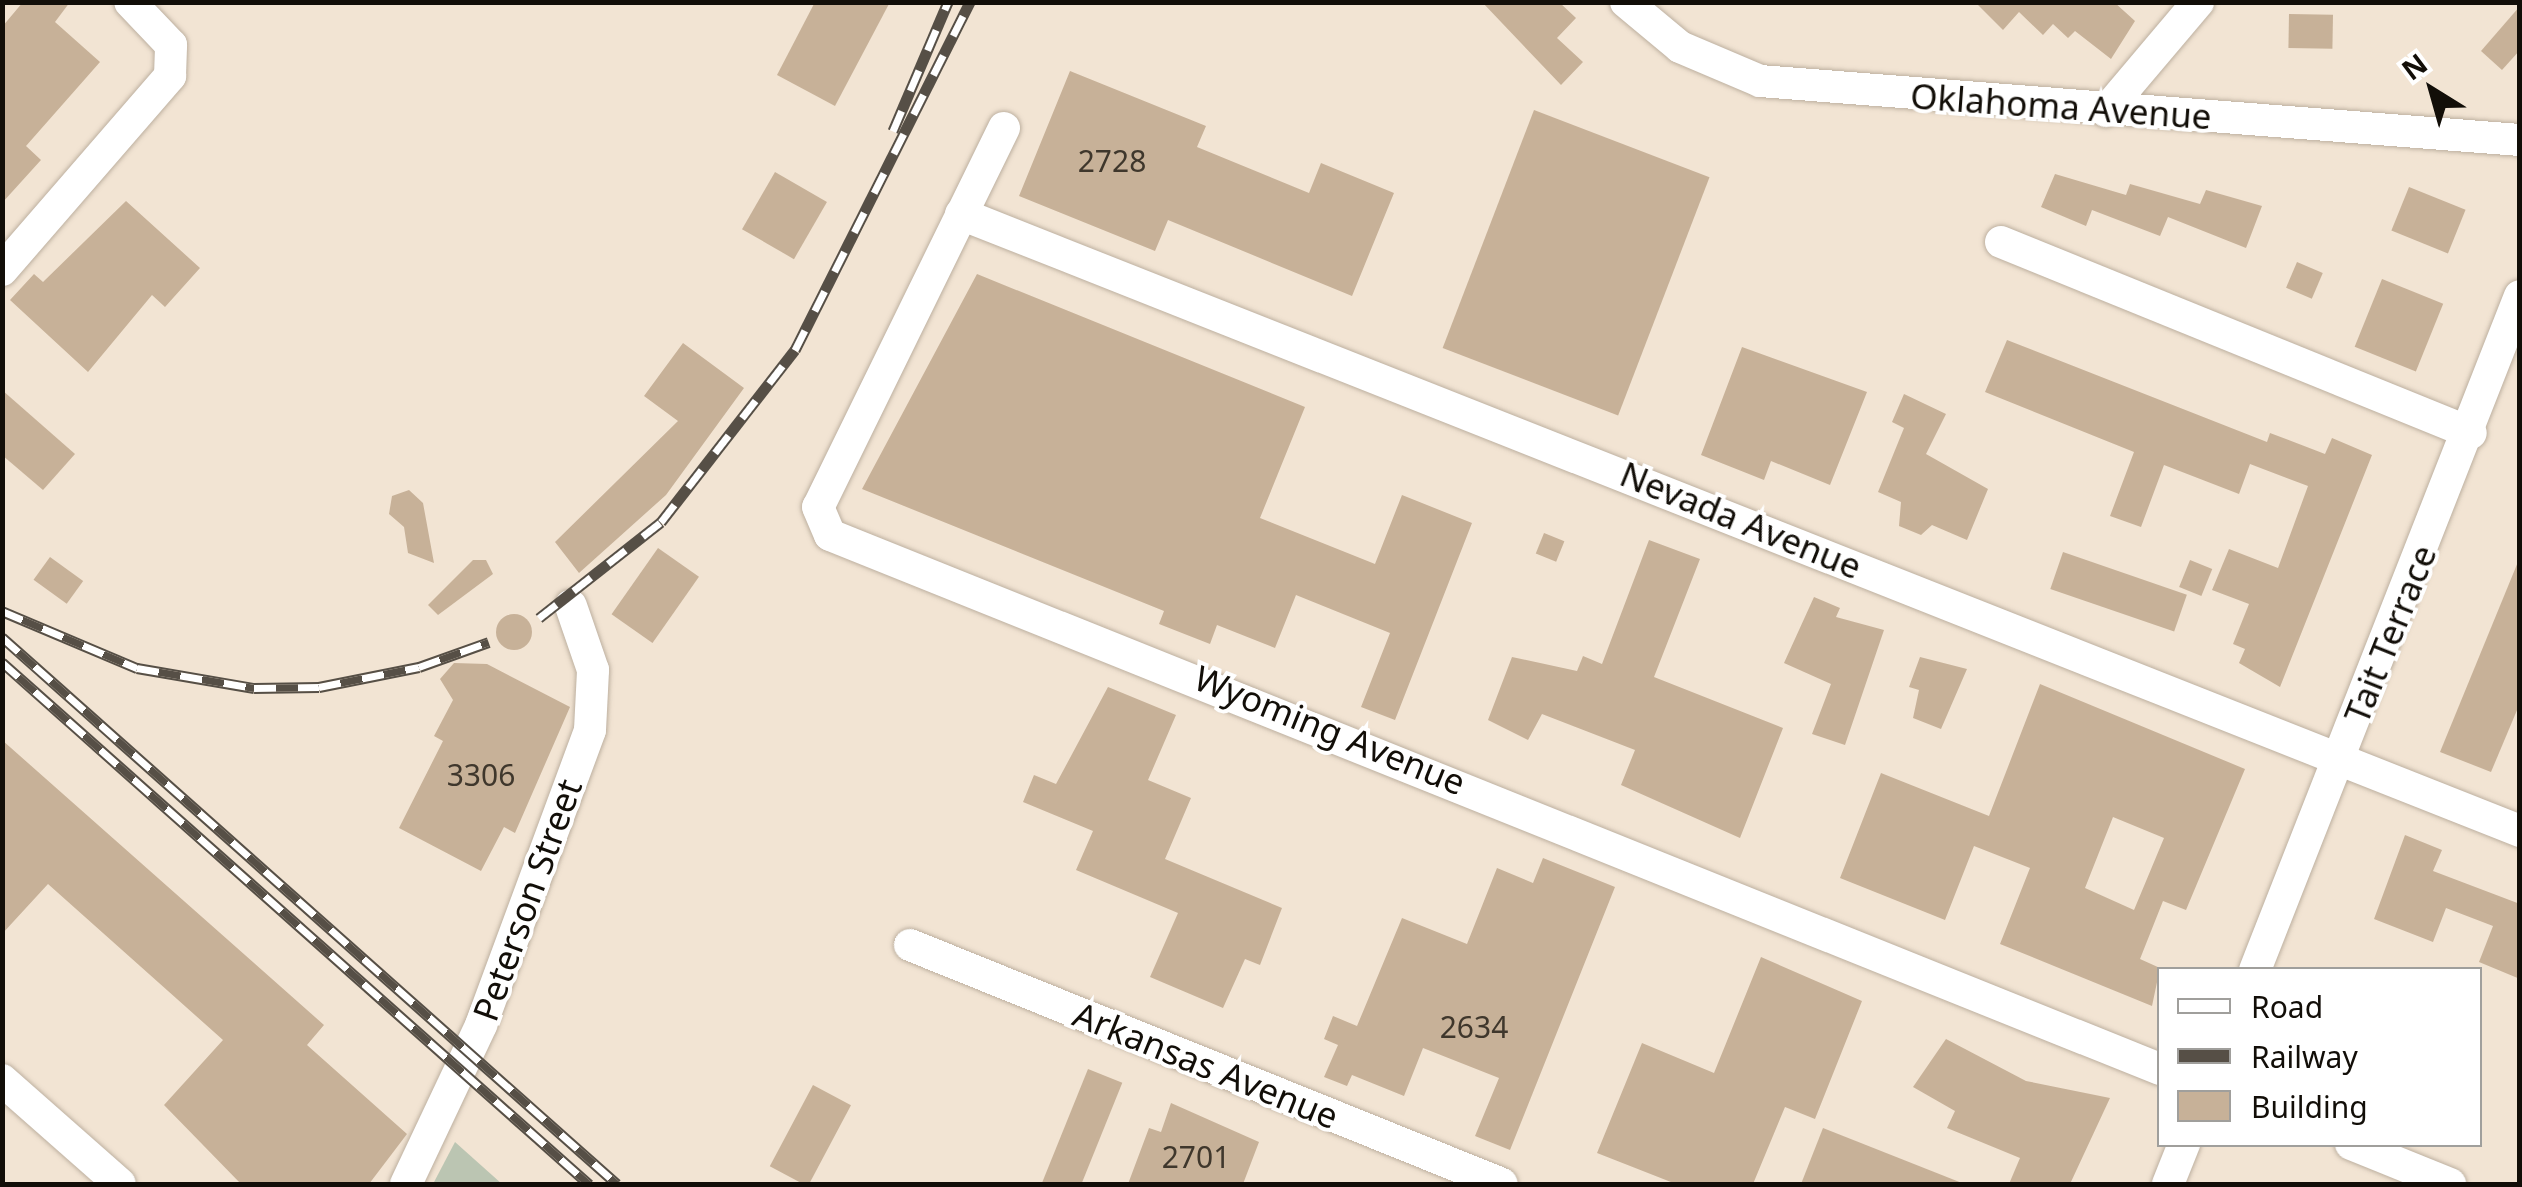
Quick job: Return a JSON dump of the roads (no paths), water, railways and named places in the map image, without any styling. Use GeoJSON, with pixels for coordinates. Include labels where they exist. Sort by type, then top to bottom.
{"type":"FeatureCollection","features":[{"type":"Feature","properties":{"kind":"street"},"geometry":{"type":"LineString","coordinates":[[2,270],[120,139],[174,60],[162,32],[130,2]]}},
{"type":"Feature","properties":{"kind":"street","name":"Oklahoma Avenue"},"geometry":{"type":"LineString","coordinates":[[1626,2],[1680,48],[1760,81],[2106,111],[2520,140]]}},
{"type":"Feature","properties":{"kind":"street"},"geometry":{"type":"LineString","coordinates":[[2106,111],[2198,2]]}},
{"type":"Feature","properties":{"kind":"street","name":"Wyoming Avenue"},"geometry":{"type":"LineString","coordinates":[[1004,128],[818,506],[830,535],[2157,1067]]}},
{"type":"Feature","properties":{"kind":"street","name":"Nevada Avenue"},"geometry":{"type":"LineString","coordinates":[[960,214],[2520,830]]}},
{"type":"Feature","properties":{"kind":"street"},"geometry":{"type":"LineString","coordinates":[[2001,242],[2471,432]]}},
{"type":"Feature","properties":{"kind":"street","name":"Tait Terrace"},"geometry":{"type":"LineString","coordinates":[[2255,967],[2471,432],[2520,296]]}},
{"type":"Feature","properties":{"kind":"street","name":"Peterson Street"},"geometry":{"type":"LineString","coordinates":[[406,1184],[481,1026],[590,730],[594,670],[571,606]]}},
{"type":"Feature","properties":{"kind":"street","name":"Arkansas Avenue"},"geometry":{"type":"LineString","coordinates":[[910,944],[1502,1184]]}},
{"type":"Feature","properties":{"kind":"street"},"geometry":{"type":"LineString","coordinates":[[2,1080],[120,1184]]}},
{"type":"Feature","properties":{"kind":"street"},"geometry":{"type":"LineString","coordinates":[[2168,1184],[2183,1147]]}},
{"type":"Feature","properties":{"kind":"street"},"geometry":{"type":"LineString","coordinates":[[2358,1147],[2450,1184]]}},
{"type":"Feature","properties":{"kind":"railway"},"geometry":{"type":"LineString","coordinates":[[893,131],[948,2]]}},
{"type":"Feature","properties":{"kind":"railway"},"geometry":{"type":"LineString","coordinates":[[539,618],[661,522],[795,350],[970,2]]}},
{"type":"Feature","properties":{"kind":"railway"},"geometry":{"type":"LineString","coordinates":[[2,611],[137,668],[254,688],[319,687],[419,667],[489,642]]}},
{"type":"Feature","properties":{"kind":"railway"},"geometry":{"type":"LineString","coordinates":[[2,637],[617,1184]]}},
{"type":"Feature","properties":{"kind":"railway"},"geometry":{"type":"LineString","coordinates":[[2,662],[589,1184]]}}]}
